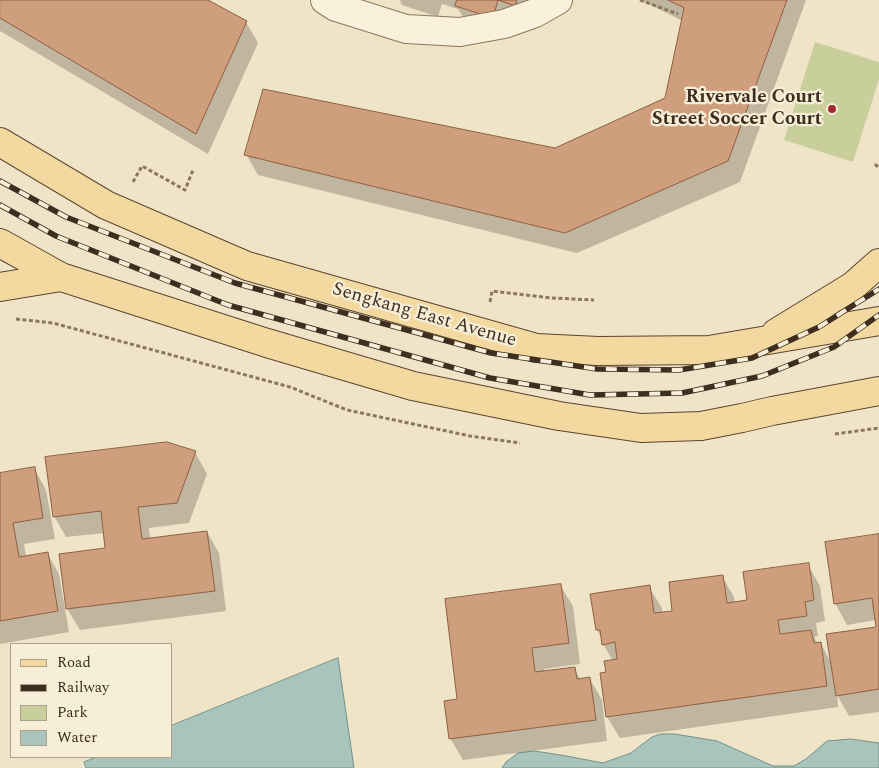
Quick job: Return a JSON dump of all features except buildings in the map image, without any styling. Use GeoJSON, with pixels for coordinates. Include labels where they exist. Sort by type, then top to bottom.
{"type":"FeatureCollection","features":[{"type":"Feature","properties":{"kind":"main road","name":"Sengkang East Avenue"},"geometry":{"type":"LineString","coordinates":[[0,142],[106,205],[246,266],[536,348],[598,351],[709,350],[879,321]]}},
{"type":"Feature","properties":{"kind":"main road"},"geometry":{"type":"LineString","coordinates":[[0,243],[62,277],[267,343],[414,386],[559,416],[641,428],[700,426],[879,391]]}},
{"type":"Feature","properties":{"kind":"main road"},"geometry":{"type":"LineString","coordinates":[[764,341],[853,286],[879,263]]}},
{"type":"Feature","properties":{"kind":"main road"},"geometry":{"type":"LineString","coordinates":[[0,287],[62,277]]}},
{"type":"Feature","properties":{"kind":"lane"},"geometry":{"type":"LineString","coordinates":[[325,0],[336,7],[406,30],[460,32],[504,24],[535,13],[558,0]]}},
{"type":"Feature","properties":{"kind":"path"},"geometry":{"type":"LineString","coordinates":[[640,0],[678,14]]}},
{"type":"Feature","properties":{"kind":"path"},"geometry":{"type":"LineString","coordinates":[[875,164],[879,168]]}},
{"type":"Feature","properties":{"kind":"path"},"geometry":{"type":"LineString","coordinates":[[131,185],[142,166],[185,190],[193,170]]}},
{"type":"Feature","properties":{"kind":"path"},"geometry":{"type":"LineString","coordinates":[[489,308],[492,291],[552,298],[594,300]]}},
{"type":"Feature","properties":{"kind":"path"},"geometry":{"type":"LineString","coordinates":[[14,319],[53,323],[281,384],[347,410],[470,436],[528,445]]}},
{"type":"Feature","properties":{"kind":"green space","name":"Rivervale Court Street Soccer Court"},"geometry":{"type":"Polygon","coordinates":[[[815,42],[879,62],[879,79],[853,162],[784,140],[815,42]]]}},
{"type":"Feature","properties":{"kind":"water"},"geometry":{"type":"Polygon","coordinates":[[[338,658],[354,768],[86,768],[84,762],[94,758],[172,758],[172,726],[338,658]]]}},
{"type":"Feature","properties":{"kind":"water"},"geometry":{"type":"Polygon","coordinates":[[[661,734],[675,734],[717,741],[773,766],[794,766],[806,759],[827,741],[851,739],[879,743],[879,768],[502,768],[506,762],[518,753],[534,751],[603,763],[631,753],[652,737],[661,734]]]}},
{"type":"Feature","properties":{"kind":"railway"},"geometry":{"type":"LineString","coordinates":[[0,181],[66,217],[235,283],[491,353],[597,369],[679,370],[752,358],[819,327],[879,289]]}},
{"type":"Feature","properties":{"kind":"railway"},"geometry":{"type":"LineString","coordinates":[[0,205],[56,236],[228,305],[490,378],[590,395],[682,393],[762,376],[834,347],[879,315]]}},
{"type":"Feature","properties":{"kind":"place","name":"Rivervale Court Street Soccer Court"},"geometry":{"type":"Point","coordinates":[832,109]}}]}
